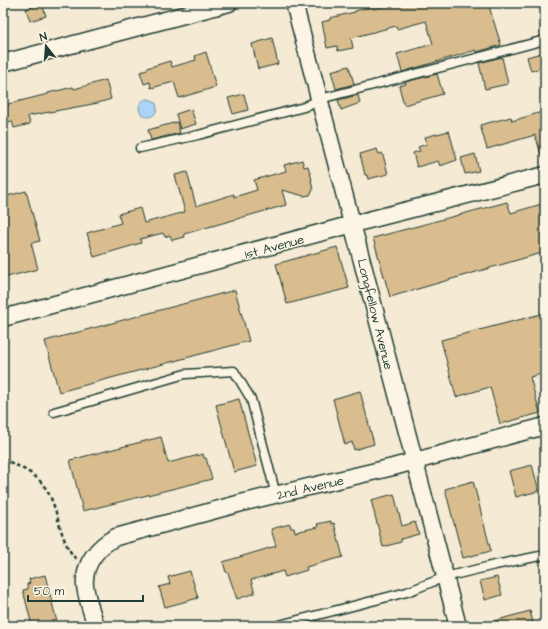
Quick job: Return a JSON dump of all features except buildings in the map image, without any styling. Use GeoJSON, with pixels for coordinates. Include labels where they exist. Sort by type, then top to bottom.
{"type":"FeatureCollection","features":[{"type":"Feature","properties":{"kind":"street"},"geometry":{"type":"LineString","coordinates":[[3,63],[229,3]]}},
{"type":"Feature","properties":{"kind":"street","name":"Longfellow Avenue"},"geometry":{"type":"LineString","coordinates":[[294,3],[458,626]]}},
{"type":"Feature","properties":{"kind":"street","name":"1st Avenue"},"geometry":{"type":"LineString","coordinates":[[3,318],[353,224],[545,175]]}},
{"type":"Feature","properties":{"kind":"street","name":"2nd Avenue"},"geometry":{"type":"LineString","coordinates":[[87,567],[96,551],[107,541],[116,537],[545,426]]}},
{"type":"Feature","properties":{"kind":"street"},"geometry":{"type":"LineString","coordinates":[[87,567],[85,586],[96,626]]}},
{"type":"Feature","properties":{"kind":"lane"},"geometry":{"type":"LineString","coordinates":[[140,148],[198,135],[304,107],[320,99],[545,40]]}},
{"type":"Feature","properties":{"kind":"lane"},"geometry":{"type":"LineString","coordinates":[[54,412],[185,374],[234,372],[251,399],[276,495]]}},
{"type":"Feature","properties":{"kind":"lane"},"geometry":{"type":"LineString","coordinates":[[276,626],[407,592],[445,576],[496,564],[545,555]]}},
{"type":"Feature","properties":{"kind":"path"},"geometry":{"type":"LineString","coordinates":[[3,459],[30,473],[40,482],[49,496],[65,544],[75,558],[87,567]]}},
{"type":"Feature","properties":{"kind":"water"},"geometry":{"type":"Polygon","coordinates":[[[148,99],[154,102],[157,108],[154,114],[148,117],[142,114],[139,108],[142,102],[148,99]]]}}]}
